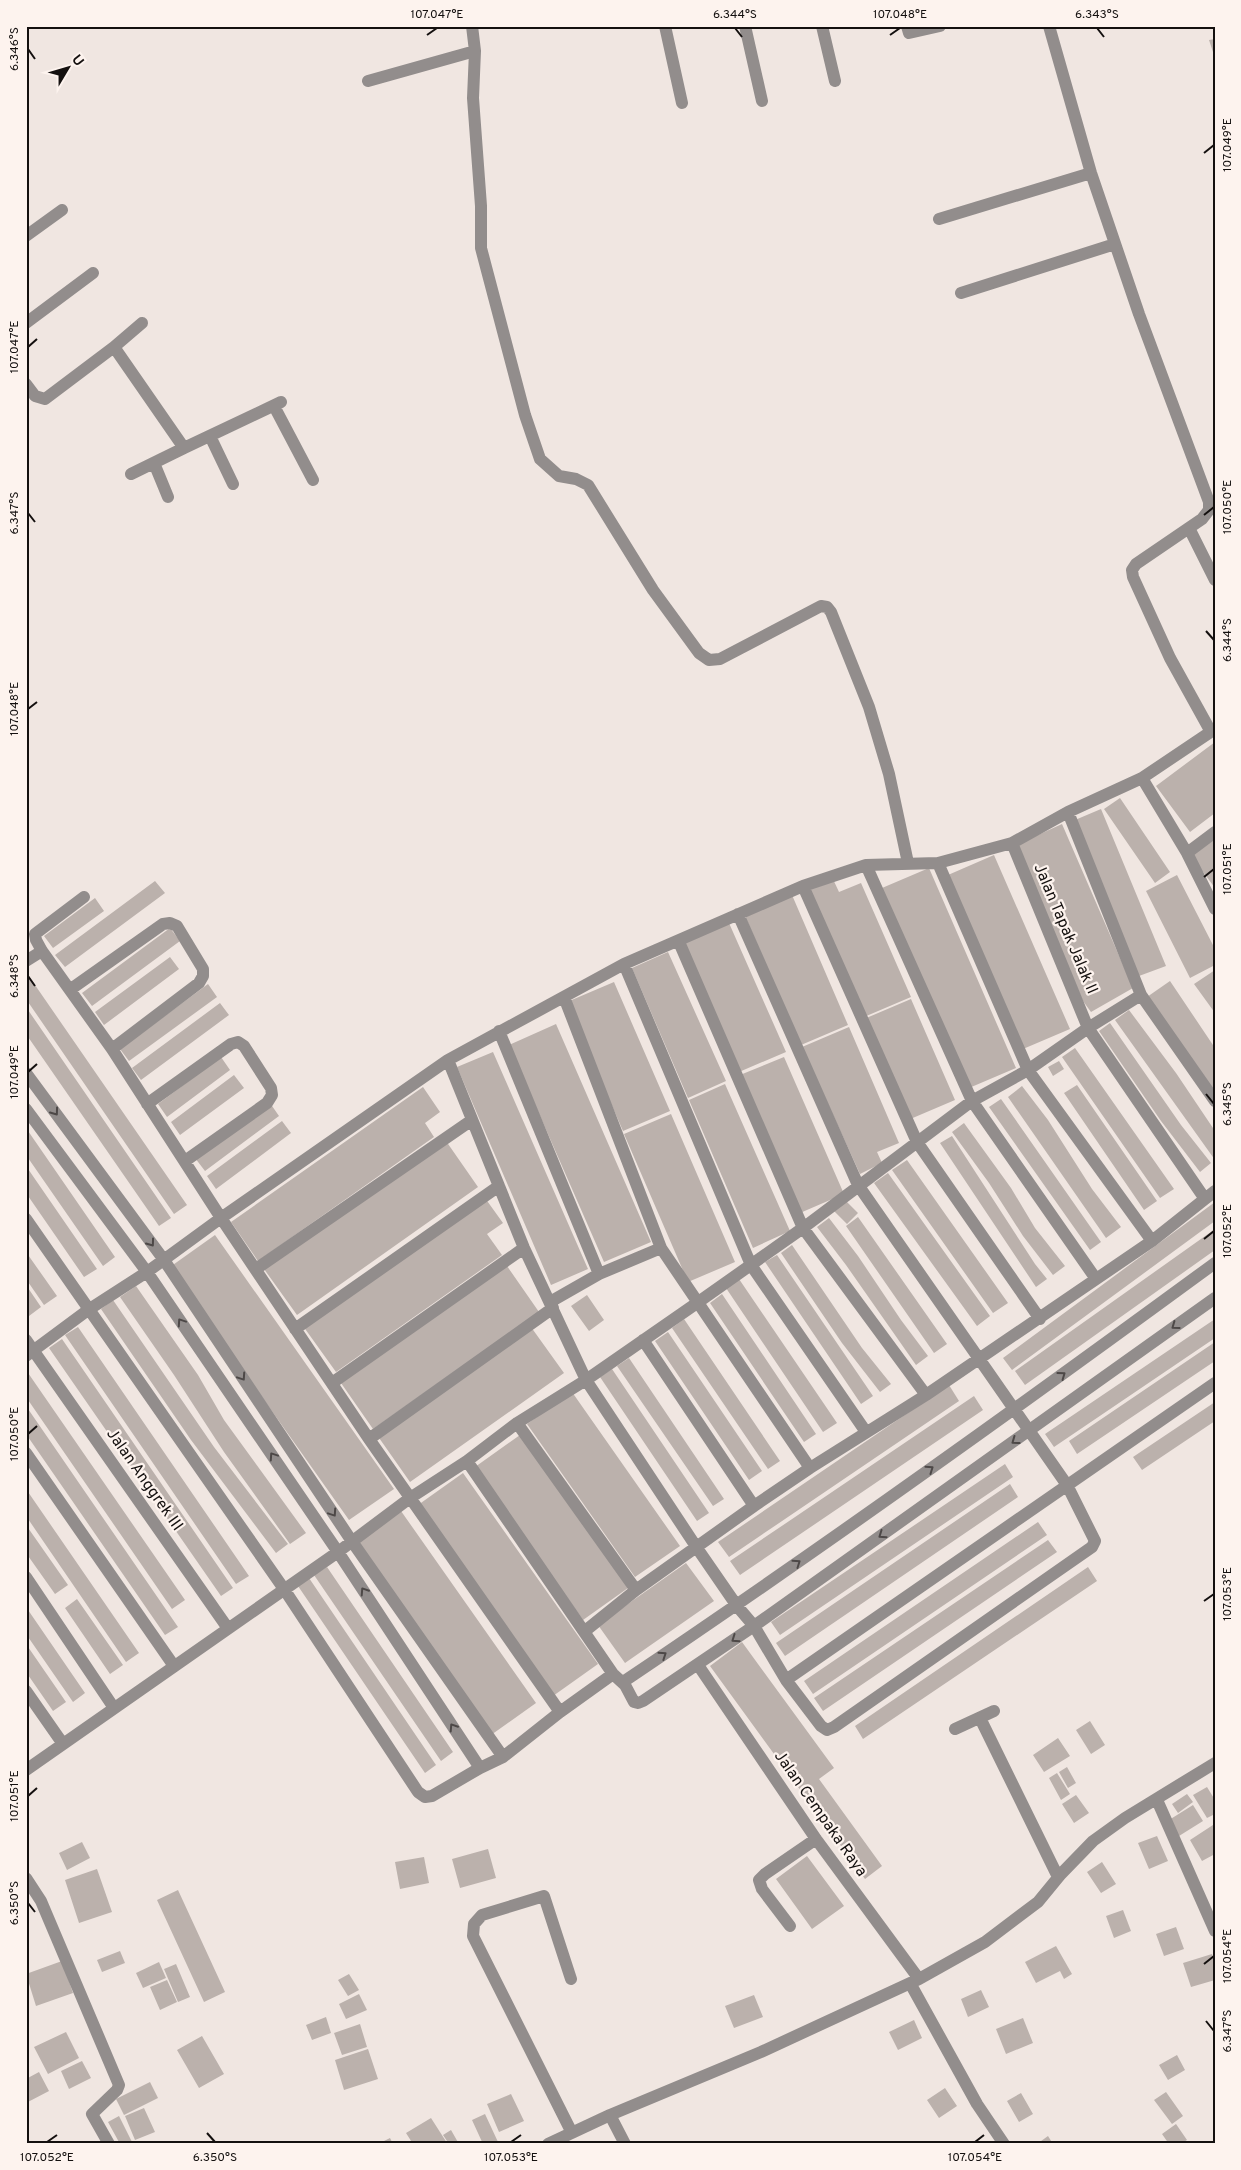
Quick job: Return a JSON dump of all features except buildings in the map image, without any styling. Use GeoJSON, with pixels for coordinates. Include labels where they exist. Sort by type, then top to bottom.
{"type":"FeatureCollection","features":[{"type":"Feature","properties":{"kind":"street"},"geometry":{"type":"LineString","coordinates":[[472,26],[475,51],[473,98],[481,206],[481,248],[525,415],[540,459],[559,476],[576,479],[588,485],[653,590],[699,653],[709,660],[720,658],[821,606],[827,607],[831,612],[869,707],[889,774],[908,864]]}},
{"type":"Feature","properties":{"kind":"street"},"geometry":{"type":"LineString","coordinates":[[665,26],[682,103]]}},
{"type":"Feature","properties":{"kind":"street"},"geometry":{"type":"LineString","coordinates":[[745,26],[762,101]]}},
{"type":"Feature","properties":{"kind":"street"},"geometry":{"type":"LineString","coordinates":[[822,26],[835,81]]}},
{"type":"Feature","properties":{"kind":"street"},"geometry":{"type":"LineString","coordinates":[[907,26],[908,33],[940,26]]}},
{"type":"Feature","properties":{"kind":"street"},"geometry":{"type":"LineString","coordinates":[[30,1353],[88,1310],[147,1272],[221,1218],[448,1060],[624,964],[803,886],[866,865],[938,863],[1012,843],[1068,812],[1142,778],[1213,731],[1170,658],[1133,577],[1132,570],[1136,564],[1202,520],[1209,510],[1209,502],[1091,173],[1049,26]]}},
{"type":"Feature","properties":{"kind":"street"},"geometry":{"type":"LineString","coordinates":[[368,81],[475,51]]}},
{"type":"Feature","properties":{"kind":"street"},"geometry":{"type":"LineString","coordinates":[[939,219],[1091,173]]}},
{"type":"Feature","properties":{"kind":"street"},"geometry":{"type":"LineString","coordinates":[[28,234],[62,210]]}},
{"type":"Feature","properties":{"kind":"street"},"geometry":{"type":"LineString","coordinates":[[961,294],[1115,244]]}},
{"type":"Feature","properties":{"kind":"street"},"geometry":{"type":"LineString","coordinates":[[26,324],[93,273]]}},
{"type":"Feature","properties":{"kind":"street"},"geometry":{"type":"LineString","coordinates":[[26,384],[35,396],[45,399],[114,347],[142,323]]}},
{"type":"Feature","properties":{"kind":"street"},"geometry":{"type":"LineString","coordinates":[[114,347],[184,448]]}},
{"type":"Feature","properties":{"kind":"street"},"geometry":{"type":"LineString","coordinates":[[131,474],[277,404],[313,480]]}},
{"type":"Feature","properties":{"kind":"street"},"geometry":{"type":"LineString","coordinates":[[210,436],[233,484]]}},
{"type":"Feature","properties":{"kind":"street"},"geometry":{"type":"LineString","coordinates":[[154,463],[168,497]]}},
{"type":"Feature","properties":{"kind":"street"},"geometry":{"type":"LineString","coordinates":[[1189,528],[1215,580]]}},
{"type":"Feature","properties":{"kind":"street"},"geometry":{"type":"LineString","coordinates":[[1142,778],[1187,853],[1215,909]]}},
{"type":"Feature","properties":{"kind":"street"},"geometry":{"type":"LineString","coordinates":[[1068,812],[1141,995],[1215,1101]]}},
{"type":"Feature","properties":{"kind":"street"},"geometry":{"type":"LineString","coordinates":[[1187,853],[1215,832]]}},
{"type":"Feature","properties":{"kind":"street","name":"Jalan Tapak Jalak II"},"geometry":{"type":"LineString","coordinates":[[1012,843],[1088,1028],[1210,1195]]}},
{"type":"Feature","properties":{"kind":"street"},"geometry":{"type":"LineString","coordinates":[[938,863],[1028,1070],[1152,1241]]}},
{"type":"Feature","properties":{"kind":"street"},"geometry":{"type":"LineString","coordinates":[[866,865],[972,1101],[1096,1279]]}},
{"type":"Feature","properties":{"kind":"street"},"geometry":{"type":"LineString","coordinates":[[803,886],[917,1142],[1040,1319]]}},
{"type":"Feature","properties":{"kind":"street"},"geometry":{"type":"LineString","coordinates":[[84,897],[35,934],[42,951],[71,989],[112,1049],[221,1218],[369,1440],[560,1712]]}},
{"type":"Feature","properties":{"kind":"street"},"geometry":{"type":"LineString","coordinates":[[448,1060],[524,1248],[586,1380],[697,1548],[737,1606],[753,1625],[786,1680],[821,1726],[827,1730],[834,1727],[1092,1547],[1094,1541],[1093,1535],[1067,1485],[858,1185],[738,914]]}},
{"type":"Feature","properties":{"kind":"street"},"geometry":{"type":"LineString","coordinates":[[71,989],[163,924],[170,922],[177,926],[203,969],[204,976],[199,983],[112,1049]]}},
{"type":"Feature","properties":{"kind":"street"},"geometry":{"type":"LineString","coordinates":[[678,942],[803,1228],[926,1395]]}},
{"type":"Feature","properties":{"kind":"street"},"geometry":{"type":"LineString","coordinates":[[26,961],[42,951]]}},
{"type":"Feature","properties":{"kind":"street"},"geometry":{"type":"LineString","coordinates":[[624,964],[751,1265],[866,1432]]}},
{"type":"Feature","properties":{"kind":"street"},"geometry":{"type":"LineString","coordinates":[[26,1770],[227,1627],[338,1552],[351,1540],[410,1498],[467,1462],[517,1423],[586,1380],[698,1303],[803,1228],[972,1101],[1028,1070],[1088,1028],[1141,995]]}},
{"type":"Feature","properties":{"kind":"street"},"geometry":{"type":"LineString","coordinates":[[564,997],[661,1248],[810,1468]]}},
{"type":"Feature","properties":{"kind":"street"},"geometry":{"type":"LineString","coordinates":[[499,1031],[599,1274]]}},
{"type":"Feature","properties":{"kind":"street"},"geometry":{"type":"LineString","coordinates":[[147,1104],[231,1044],[238,1042],[244,1046],[271,1088],[272,1095],[267,1103],[185,1161]]}},
{"type":"Feature","properties":{"kind":"street"},"geometry":{"type":"LineString","coordinates":[[26,1073],[164,1260],[351,1540],[503,1758]]}},
{"type":"Feature","properties":{"kind":"street"},"geometry":{"type":"LineString","coordinates":[[26,1109],[147,1272],[338,1552],[480,1768]]}},
{"type":"Feature","properties":{"kind":"street"},"geometry":{"type":"LineString","coordinates":[[256,1269],[472,1120]]}},
{"type":"Feature","properties":{"kind":"street"},"geometry":{"type":"LineString","coordinates":[[295,1328],[499,1186]]}},
{"type":"Feature","properties":{"kind":"street"},"geometry":{"type":"LineString","coordinates":[[585,1630],[636,1590],[754,1506],[1040,1319],[1152,1241],[1210,1195]]}},
{"type":"Feature","properties":{"kind":"street"},"geometry":{"type":"LineString","coordinates":[[26,1219],[284,1589],[418,1792],[425,1797],[432,1796],[480,1768],[503,1758],[560,1712],[620,1680],[737,1606],[1016,1411],[1215,1263]]}},
{"type":"Feature","properties":{"kind":"street"},"geometry":{"type":"LineString","coordinates":[[332,1383],[524,1248]]}},
{"type":"Feature","properties":{"kind":"street"},"geometry":{"type":"LineString","coordinates":[[369,1440],[552,1305],[599,1274],[661,1248]]}},
{"type":"Feature","properties":{"kind":"street"},"geometry":{"type":"LineString","coordinates":[[467,1462],[634,1702],[638,1703],[698,1665],[1029,1428],[1215,1298]]}},
{"type":"Feature","properties":{"kind":"street","name":"Jalan Anggrek III"},"geometry":{"type":"LineString","coordinates":[[26,1340],[30,1353],[227,1627]]}},
{"type":"Feature","properties":{"kind":"street"},"geometry":{"type":"LineString","coordinates":[[643,1340],[754,1506]]}},
{"type":"Feature","properties":{"kind":"street"},"geometry":{"type":"LineString","coordinates":[[786,1680],[1215,1383]]}},
{"type":"Feature","properties":{"kind":"street"},"geometry":{"type":"LineString","coordinates":[[517,1423],[636,1590]]}},
{"type":"Feature","properties":{"kind":"street"},"geometry":{"type":"LineString","coordinates":[[26,1452],[174,1666]]}},
{"type":"Feature","properties":{"kind":"street"},"geometry":{"type":"LineString","coordinates":[[26,1577],[114,1708]]}},
{"type":"Feature","properties":{"kind":"street","name":"Jalan Cempaka Raya"},"geometry":{"type":"LineString","coordinates":[[698,1665],[914,1981],[977,2104],[1004,2144]]}},
{"type":"Feature","properties":{"kind":"street"},"geometry":{"type":"LineString","coordinates":[[26,1691],[63,1744]]}},
{"type":"Feature","properties":{"kind":"street"},"geometry":{"type":"LineString","coordinates":[[955,1729],[994,1711]]}},
{"type":"Feature","properties":{"kind":"street"},"geometry":{"type":"LineString","coordinates":[[980,1718],[1058,1878]]}},
{"type":"Feature","properties":{"kind":"street"},"geometry":{"type":"LineString","coordinates":[[548,2144],[610,2115],[761,2052],[914,1981],[985,1942],[1038,1902],[1093,1842],[1125,1818],[1215,1763]]}},
{"type":"Feature","properties":{"kind":"street"},"geometry":{"type":"LineString","coordinates":[[1157,1800],[1215,1931]]}},
{"type":"Feature","properties":{"kind":"street"},"geometry":{"type":"LineString","coordinates":[[790,1926],[762,1889],[760,1880],[765,1874],[816,1840]]}},
{"type":"Feature","properties":{"kind":"street"},"geometry":{"type":"LineString","coordinates":[[26,1878],[41,1901],[119,2085],[117,2090],[92,2114],[109,2144]]}},
{"type":"Feature","properties":{"kind":"street"},"geometry":{"type":"LineString","coordinates":[[571,1979],[544,1896],[482,1915],[474,1924],[473,1936],[572,2133]]}},
{"type":"Feature","properties":{"kind":"street"},"geometry":{"type":"LineString","coordinates":[[610,2115],[625,2144]]}}]}
